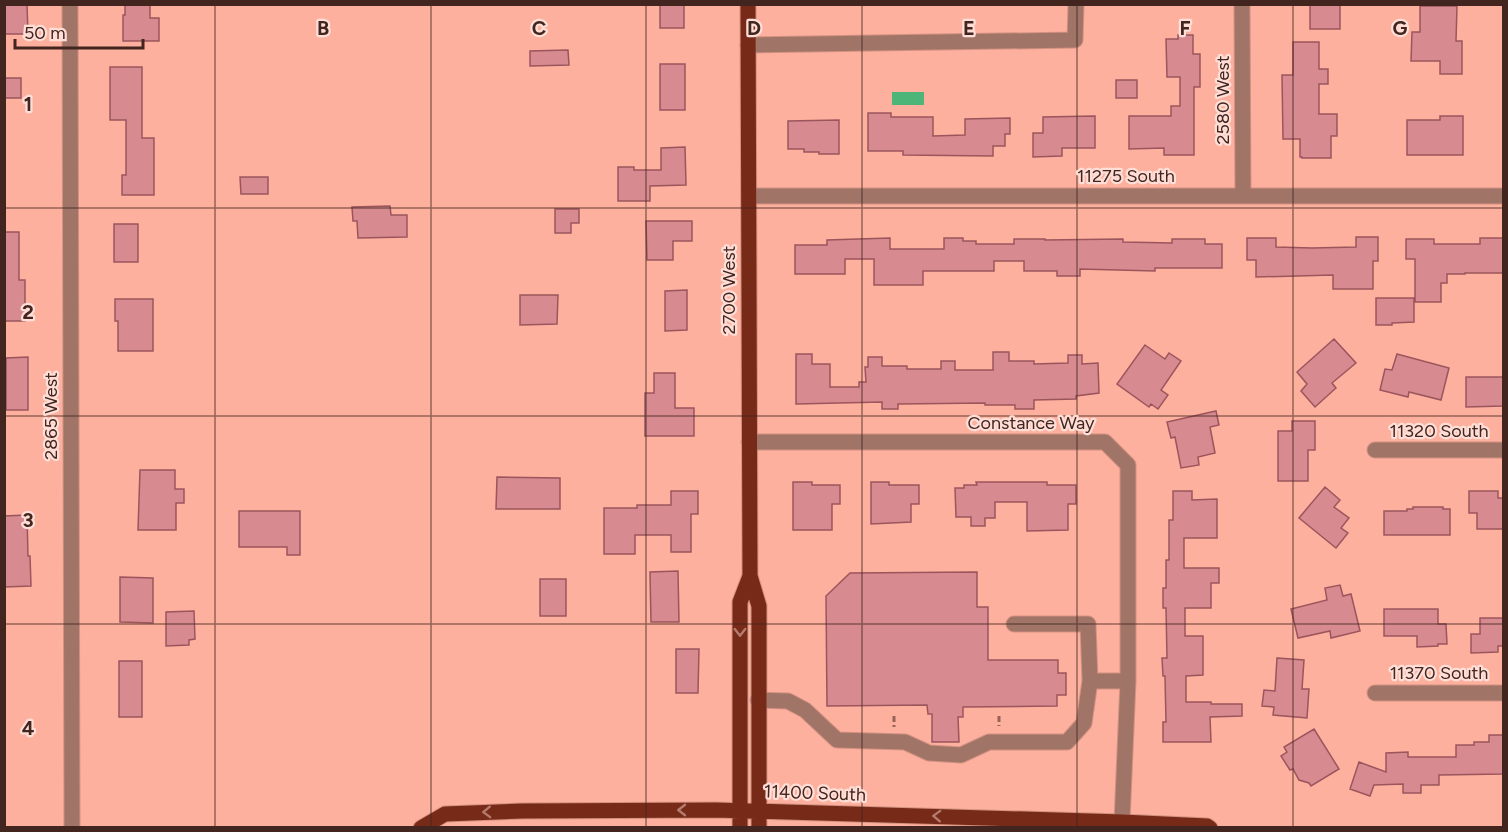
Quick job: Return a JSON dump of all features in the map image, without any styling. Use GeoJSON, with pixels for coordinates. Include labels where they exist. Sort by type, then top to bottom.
{"type":"FeatureCollection","features":[{"type":"Feature","properties":{"kind":"main road","name":"2700 West"},"geometry":{"type":"LineString","coordinates":[[748,4],[750,576],[759,606],[759,828]]}},
{"type":"Feature","properties":{"kind":"main road","name":"2700 West"},"geometry":{"type":"LineString","coordinates":[[740,828],[740,602],[750,576]]}},
{"type":"Feature","properties":{"kind":"main road","name":"11400 South"},"geometry":{"type":"LineString","coordinates":[[421,828],[445,813],[740,810],[1122,822],[1210,828]]}},
{"type":"Feature","properties":{"kind":"street","name":"2865 West"},"geometry":{"type":"LineString","coordinates":[[70,4],[72,828]]}},
{"type":"Feature","properties":{"kind":"street"},"geometry":{"type":"LineString","coordinates":[[748,45],[1076,40],[1076,4]]}},
{"type":"Feature","properties":{"kind":"street","name":"2580 West"},"geometry":{"type":"LineString","coordinates":[[1242,4],[1243,196]]}},
{"type":"Feature","properties":{"kind":"street","name":"11275 South"},"geometry":{"type":"LineString","coordinates":[[749,196],[1503,196]]}},
{"type":"Feature","properties":{"kind":"street","name":"Constance Way"},"geometry":{"type":"LineString","coordinates":[[749,442],[1105,442],[1128,465],[1128,681],[1122,822]]}},
{"type":"Feature","properties":{"kind":"street","name":"11320 South"},"geometry":{"type":"LineString","coordinates":[[1375,450],[1503,450]]}},
{"type":"Feature","properties":{"kind":"street"},"geometry":{"type":"LineString","coordinates":[[758,700],[788,700],[805,710],[837,740],[905,741],[929,753],[961,755],[989,741],[1067,741],[1084,723],[1090,681],[1088,624],[1014,624]]}},
{"type":"Feature","properties":{"kind":"street"},"geometry":{"type":"LineString","coordinates":[[1090,681],[1128,681]]}},
{"type":"Feature","properties":{"kind":"street","name":"11370 South"},"geometry":{"type":"LineString","coordinates":[[1375,693],[1503,693]]}},
{"type":"Feature","properties":{"kind":"shaded area"},"geometry":{"type":"Polygon","coordinates":[[[892,92],[924,92],[924,105],[892,105],[892,92]]]}},
{"type":"Feature","properties":{"kind":"building"},"geometry":{"type":"Polygon","coordinates":[[[4,4],[27,4],[28,34],[4,34],[4,4]]]}},
{"type":"Feature","properties":{"kind":"building"},"geometry":{"type":"Polygon","coordinates":[[[125,4],[150,4],[150,18],[159,18],[159,41],[123,41],[125,4]]]}},
{"type":"Feature","properties":{"kind":"building"},"geometry":{"type":"Polygon","coordinates":[[[660,4],[684,4],[684,28],[660,28],[660,4]]]}},
{"type":"Feature","properties":{"kind":"building"},"geometry":{"type":"Polygon","coordinates":[[[1310,4],[1340,4],[1340,29],[1310,29],[1310,4]]]}},
{"type":"Feature","properties":{"kind":"building"},"geometry":{"type":"Polygon","coordinates":[[[1420,6],[1457,6],[1456,41],[1462,41],[1462,74],[1440,74],[1440,61],[1411,61],[1412,32],[1420,32],[1420,6]]]}},
{"type":"Feature","properties":{"kind":"building"},"geometry":{"type":"Polygon","coordinates":[[[1178,35],[1193,35],[1193,54],[1200,54],[1200,87],[1194,87],[1194,155],[1164,155],[1164,148],[1129,149],[1129,116],[1171,116],[1171,106],[1180,106],[1180,77],[1167,77],[1166,39],[1178,39],[1178,35]]]}},
{"type":"Feature","properties":{"kind":"building"},"geometry":{"type":"Polygon","coordinates":[[[1293,42],[1319,42],[1319,69],[1328,69],[1328,84],[1319,84],[1319,114],[1337,114],[1337,136],[1331,136],[1331,158],[1302,158],[1300,157],[1300,139],[1283,139],[1282,75],[1293,75],[1293,42]]]}},
{"type":"Feature","properties":{"kind":"building"},"geometry":{"type":"Polygon","coordinates":[[[568,50],[569,65],[530,66],[530,51],[568,50]]]}},
{"type":"Feature","properties":{"kind":"building"},"geometry":{"type":"Polygon","coordinates":[[[660,64],[685,64],[685,110],[660,110],[660,64]]]}},
{"type":"Feature","properties":{"kind":"building"},"geometry":{"type":"Polygon","coordinates":[[[110,67],[142,67],[142,138],[154,138],[154,195],[122,195],[122,175],[126,175],[126,120],[110,120],[110,67]]]}},
{"type":"Feature","properties":{"kind":"building"},"geometry":{"type":"Polygon","coordinates":[[[4,78],[21,78],[21,98],[4,98],[4,78]]]}},
{"type":"Feature","properties":{"kind":"building"},"geometry":{"type":"Polygon","coordinates":[[[1116,80],[1137,80],[1137,98],[1116,98],[1116,80]]]}},
{"type":"Feature","properties":{"kind":"building"},"geometry":{"type":"Polygon","coordinates":[[[868,113],[891,113],[891,117],[933,117],[933,136],[965,135],[965,119],[1010,118],[1010,134],[1005,134],[1005,146],[993,146],[993,156],[903,155],[903,151],[868,151],[868,113]]]}},
{"type":"Feature","properties":{"kind":"building"},"geometry":{"type":"Polygon","coordinates":[[[1095,116],[1095,148],[1062,148],[1062,156],[1033,157],[1033,133],[1043,133],[1043,117],[1095,116]]]}},
{"type":"Feature","properties":{"kind":"building"},"geometry":{"type":"Polygon","coordinates":[[[1440,116],[1463,116],[1463,155],[1407,155],[1407,120],[1440,120],[1440,116]]]}},
{"type":"Feature","properties":{"kind":"building"},"geometry":{"type":"Polygon","coordinates":[[[839,120],[839,154],[819,154],[819,152],[804,152],[804,149],[788,149],[788,121],[839,120]]]}},
{"type":"Feature","properties":{"kind":"building"},"geometry":{"type":"Polygon","coordinates":[[[685,147],[686,185],[650,186],[650,201],[618,201],[618,167],[634,167],[634,170],[661,170],[661,148],[685,147]]]}},
{"type":"Feature","properties":{"kind":"building"},"geometry":{"type":"Polygon","coordinates":[[[240,177],[268,177],[268,194],[241,194],[240,177]]]}},
{"type":"Feature","properties":{"kind":"building"},"geometry":{"type":"Polygon","coordinates":[[[390,206],[391,215],[407,215],[407,237],[358,238],[357,221],[353,221],[352,207],[390,206]]]}},
{"type":"Feature","properties":{"kind":"building"},"geometry":{"type":"Polygon","coordinates":[[[555,209],[579,209],[579,223],[571,223],[571,233],[555,233],[555,209]]]}},
{"type":"Feature","properties":{"kind":"building"},"geometry":{"type":"Polygon","coordinates":[[[646,221],[692,221],[692,241],[673,241],[673,260],[647,260],[646,221]]]}},
{"type":"Feature","properties":{"kind":"building"},"geometry":{"type":"Polygon","coordinates":[[[114,224],[138,224],[138,262],[114,262],[114,224]]]}},
{"type":"Feature","properties":{"kind":"building"},"geometry":{"type":"Polygon","coordinates":[[[4,232],[19,232],[19,280],[25,280],[25,321],[4,321],[4,232]]]}},
{"type":"Feature","properties":{"kind":"building"},"geometry":{"type":"Polygon","coordinates":[[[1356,237],[1378,237],[1378,261],[1373,261],[1373,289],[1333,289],[1333,275],[1256,277],[1256,260],[1247,260],[1247,238],[1276,238],[1276,247],[1312,248],[1356,247],[1356,237]]]}},
{"type":"Feature","properties":{"kind":"building"},"geometry":{"type":"Polygon","coordinates":[[[890,238],[890,249],[944,249],[944,238],[963,238],[963,241],[976,241],[976,244],[1014,244],[1014,239],[1123,239],[1123,242],[1172,243],[1172,239],[1205,239],[1205,244],[1222,244],[1222,268],[1155,268],[1155,271],[1080,269],[1080,276],[1057,276],[1057,271],[1024,271],[1024,261],[994,261],[994,271],[923,271],[923,285],[874,285],[874,259],[845,259],[845,274],[795,274],[795,245],[827,245],[827,240],[890,238]]]}},
{"type":"Feature","properties":{"kind":"building"},"geometry":{"type":"Polygon","coordinates":[[[1480,238],[1503,238],[1503,273],[1447,274],[1447,283],[1441,283],[1441,302],[1415,302],[1415,259],[1406,259],[1406,239],[1434,239],[1434,244],[1480,244],[1480,238]]]}},
{"type":"Feature","properties":{"kind":"building"},"geometry":{"type":"Polygon","coordinates":[[[687,290],[687,330],[665,331],[665,291],[687,290]]]}},
{"type":"Feature","properties":{"kind":"building"},"geometry":{"type":"Polygon","coordinates":[[[520,295],[558,295],[557,324],[520,325],[520,295]]]}},
{"type":"Feature","properties":{"kind":"building"},"geometry":{"type":"Polygon","coordinates":[[[1376,298],[1414,298],[1414,322],[1376,325],[1376,298]]]}},
{"type":"Feature","properties":{"kind":"building"},"geometry":{"type":"Polygon","coordinates":[[[115,299],[153,299],[153,351],[118,351],[115,299]]]}},
{"type":"Feature","properties":{"kind":"building"},"geometry":{"type":"Polygon","coordinates":[[[1334,339],[1356,363],[1332,383],[1336,388],[1315,407],[1301,391],[1307,384],[1297,372],[1334,339]]]}},
{"type":"Feature","properties":{"kind":"building"},"geometry":{"type":"Polygon","coordinates":[[[1145,345],[1165,359],[1169,353],[1181,361],[1161,390],[1168,395],[1158,409],[1151,404],[1149,407],[1117,384],[1145,345]]]}},
{"type":"Feature","properties":{"kind":"building"},"geometry":{"type":"Polygon","coordinates":[[[993,352],[1009,352],[1009,361],[1034,361],[1034,364],[1068,363],[1068,355],[1082,355],[1082,364],[1098,363],[1099,393],[1076,396],[1076,399],[1034,400],[1034,409],[1015,409],[1015,405],[985,405],[985,403],[898,404],[898,409],[882,409],[882,402],[796,404],[796,354],[812,354],[812,364],[830,364],[830,387],[859,387],[859,382],[866,382],[865,367],[868,367],[868,357],[882,357],[882,366],[907,366],[907,369],[941,369],[941,361],[955,361],[955,370],[993,370],[993,352]]]}},
{"type":"Feature","properties":{"kind":"building"},"geometry":{"type":"Polygon","coordinates":[[[1397,354],[1449,368],[1441,400],[1409,392],[1408,397],[1380,390],[1385,369],[1392,370],[1397,354]]]}},
{"type":"Feature","properties":{"kind":"building"},"geometry":{"type":"Polygon","coordinates":[[[28,357],[28,410],[6,410],[6,358],[28,357]]]}},
{"type":"Feature","properties":{"kind":"building"},"geometry":{"type":"Polygon","coordinates":[[[654,373],[675,373],[675,408],[694,408],[694,436],[645,436],[645,393],[654,393],[654,373]]]}},
{"type":"Feature","properties":{"kind":"building"},"geometry":{"type":"Polygon","coordinates":[[[1466,377],[1503,377],[1503,406],[1466,407],[1466,377]]]}},
{"type":"Feature","properties":{"kind":"building"},"geometry":{"type":"Polygon","coordinates":[[[1216,411],[1219,425],[1210,427],[1215,453],[1198,457],[1199,465],[1181,468],[1175,437],[1171,438],[1167,422],[1216,411]]]}},
{"type":"Feature","properties":{"kind":"building"},"geometry":{"type":"Polygon","coordinates":[[[1292,421],[1315,421],[1315,450],[1308,450],[1308,481],[1278,481],[1278,431],[1292,431],[1292,421]]]}},
{"type":"Feature","properties":{"kind":"building"},"geometry":{"type":"Polygon","coordinates":[[[140,470],[175,470],[175,489],[184,489],[184,503],[176,503],[176,530],[138,530],[140,470]]]}},
{"type":"Feature","properties":{"kind":"building"},"geometry":{"type":"Polygon","coordinates":[[[497,477],[560,478],[560,509],[496,509],[497,477]]]}},
{"type":"Feature","properties":{"kind":"building"},"geometry":{"type":"Polygon","coordinates":[[[793,482],[840,485],[840,504],[832,504],[832,530],[793,530],[793,482]]]}},
{"type":"Feature","properties":{"kind":"building"},"geometry":{"type":"Polygon","coordinates":[[[871,482],[889,482],[889,485],[919,485],[919,504],[911,504],[911,522],[871,524],[871,482]]]}},
{"type":"Feature","properties":{"kind":"building"},"geometry":{"type":"Polygon","coordinates":[[[976,482],[1047,482],[1047,485],[1076,485],[1076,504],[1068,504],[1068,530],[1027,531],[1027,502],[995,502],[995,518],[985,518],[985,526],[971,526],[971,517],[956,517],[955,488],[977,485],[976,482]]]}},
{"type":"Feature","properties":{"kind":"building"},"geometry":{"type":"Polygon","coordinates":[[[1325,487],[1340,500],[1334,507],[1349,518],[1341,528],[1348,533],[1336,548],[1299,518],[1325,487]]]}},
{"type":"Feature","properties":{"kind":"building"},"geometry":{"type":"Polygon","coordinates":[[[671,491],[698,491],[698,514],[691,514],[691,552],[671,552],[671,535],[635,535],[635,554],[604,554],[604,508],[671,505],[671,491]]]}},
{"type":"Feature","properties":{"kind":"building"},"geometry":{"type":"Polygon","coordinates":[[[1173,491],[1192,491],[1192,500],[1217,499],[1217,538],[1184,538],[1184,568],[1219,568],[1219,583],[1211,583],[1211,608],[1185,608],[1185,636],[1203,636],[1203,675],[1186,676],[1186,702],[1242,704],[1242,716],[1210,717],[1211,742],[1163,742],[1163,722],[1166,722],[1165,676],[1163,676],[1162,658],[1167,658],[1166,608],[1163,608],[1163,588],[1166,588],[1166,560],[1169,560],[1169,520],[1173,520],[1173,491]]]}},
{"type":"Feature","properties":{"kind":"building"},"geometry":{"type":"Polygon","coordinates":[[[1469,491],[1498,491],[1498,498],[1503,498],[1503,529],[1477,529],[1477,513],[1469,513],[1469,491]]]}},
{"type":"Feature","properties":{"kind":"building"},"geometry":{"type":"Polygon","coordinates":[[[1413,507],[1450,509],[1450,535],[1384,535],[1384,511],[1407,511],[1413,507]]]}},
{"type":"Feature","properties":{"kind":"building"},"geometry":{"type":"Polygon","coordinates":[[[239,511],[300,511],[300,555],[287,555],[287,547],[239,547],[239,511]]]}},
{"type":"Feature","properties":{"kind":"building"},"geometry":{"type":"Polygon","coordinates":[[[27,515],[31,586],[4,587],[4,516],[27,515]]]}},
{"type":"Feature","properties":{"kind":"building"},"geometry":{"type":"Polygon","coordinates":[[[678,571],[679,622],[651,622],[650,572],[678,571]]]}},
{"type":"Feature","properties":{"kind":"building"},"geometry":{"type":"Polygon","coordinates":[[[977,572],[977,607],[988,607],[988,660],[1058,660],[1058,673],[1066,673],[1066,695],[1057,695],[1057,706],[963,707],[963,717],[958,717],[959,742],[932,742],[932,714],[928,714],[927,705],[827,706],[826,596],[850,573],[977,572]]]}},
{"type":"Feature","properties":{"kind":"building"},"geometry":{"type":"Polygon","coordinates":[[[120,577],[153,578],[153,623],[120,622],[120,577]]]}},
{"type":"Feature","properties":{"kind":"building"},"geometry":{"type":"Polygon","coordinates":[[[540,579],[566,579],[566,616],[540,616],[540,579]]]}},
{"type":"Feature","properties":{"kind":"building"},"geometry":{"type":"Polygon","coordinates":[[[1340,585],[1343,596],[1351,594],[1360,631],[1331,638],[1330,631],[1298,638],[1291,609],[1327,600],[1325,588],[1340,585]]]}},
{"type":"Feature","properties":{"kind":"building"},"geometry":{"type":"Polygon","coordinates":[[[1384,609],[1438,609],[1438,624],[1446,624],[1447,644],[1417,647],[1417,636],[1384,636],[1384,609]]]}},
{"type":"Feature","properties":{"kind":"building"},"geometry":{"type":"Polygon","coordinates":[[[194,611],[195,639],[189,640],[189,645],[166,646],[166,612],[194,611]]]}},
{"type":"Feature","properties":{"kind":"building"},"geometry":{"type":"Polygon","coordinates":[[[1480,618],[1503,618],[1503,646],[1498,646],[1498,652],[1471,653],[1471,634],[1480,634],[1480,618]]]}},
{"type":"Feature","properties":{"kind":"building"},"geometry":{"type":"Polygon","coordinates":[[[676,649],[699,649],[698,693],[676,693],[676,649]]]}},
{"type":"Feature","properties":{"kind":"building"},"geometry":{"type":"Polygon","coordinates":[[[1277,658],[1304,660],[1302,689],[1309,689],[1307,718],[1273,715],[1274,707],[1262,706],[1264,690],[1275,691],[1277,658]]]}},
{"type":"Feature","properties":{"kind":"building"},"geometry":{"type":"Polygon","coordinates":[[[119,661],[142,661],[142,717],[119,717],[119,661]]]}},
{"type":"Feature","properties":{"kind":"building"},"geometry":{"type":"Polygon","coordinates":[[[1314,729],[1339,769],[1311,786],[1299,780],[1281,756],[1287,752],[1284,747],[1314,729]]]}},
{"type":"Feature","properties":{"kind":"building"},"geometry":{"type":"Polygon","coordinates":[[[1489,735],[1503,735],[1503,774],[1439,775],[1439,785],[1421,785],[1421,793],[1403,793],[1403,784],[1374,785],[1370,796],[1350,789],[1359,762],[1386,772],[1386,753],[1408,752],[1408,757],[1456,757],[1456,745],[1489,742],[1489,735]]]}}]}
